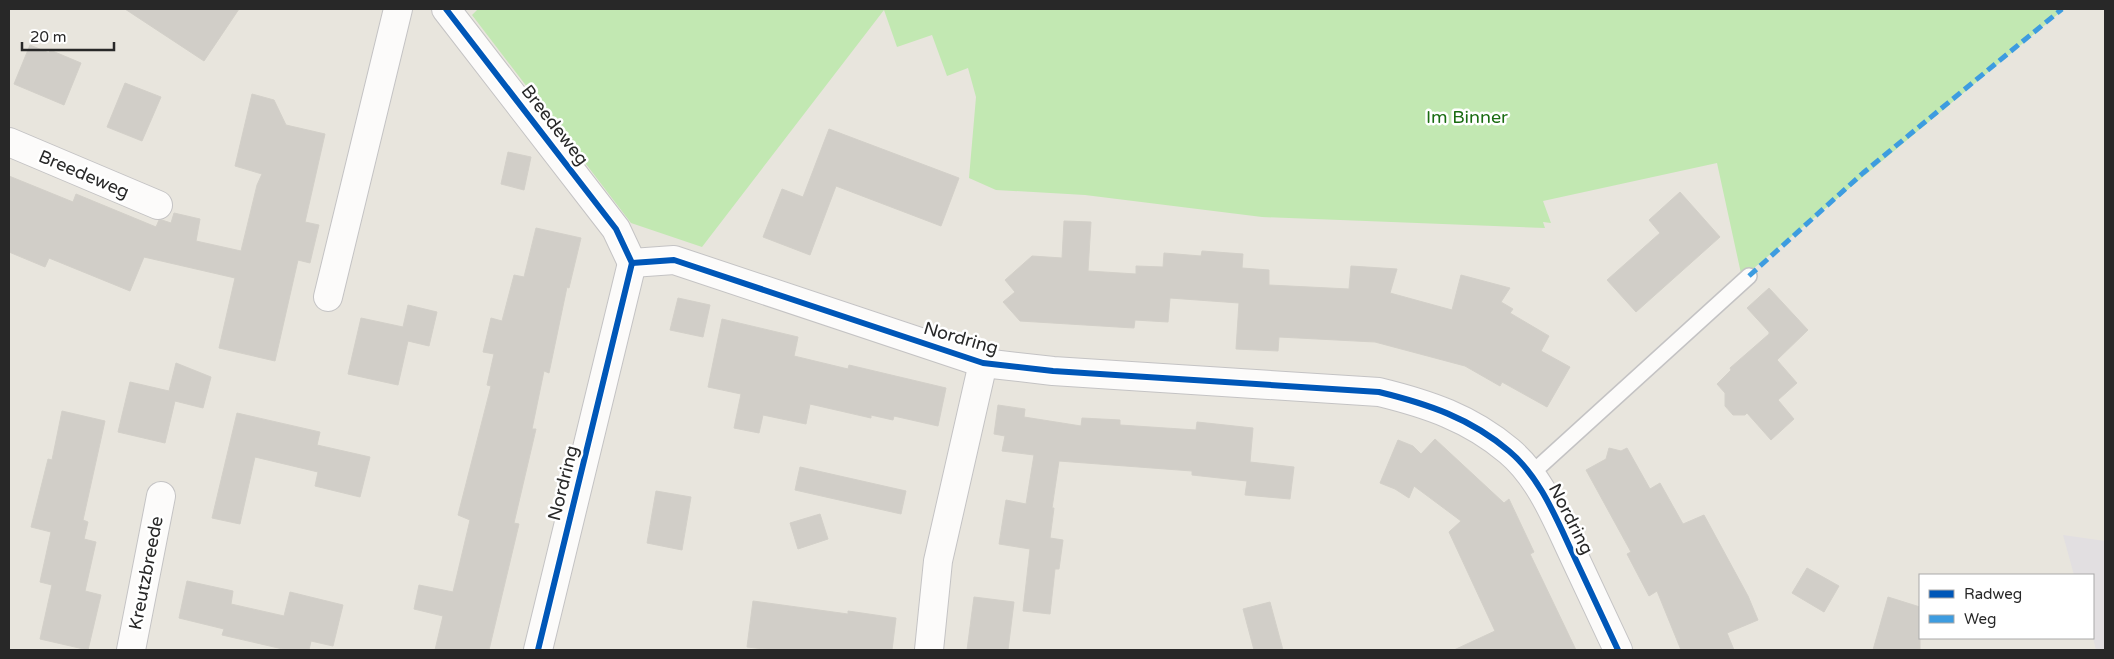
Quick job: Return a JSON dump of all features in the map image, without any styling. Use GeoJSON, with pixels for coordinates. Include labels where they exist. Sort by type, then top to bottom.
{"type":"FeatureCollection","features":[{"type":"Feature","properties":{"kind":"street"},"geometry":{"type":"LineString","coordinates":[[328,297],[398,9]]}},
{"type":"Feature","properties":{"kind":"street","name":"Breedeweg"},"geometry":{"type":"LineString","coordinates":[[446,9],[616,229],[632,263]]}},
{"type":"Feature","properties":{"kind":"street","name":"Breedeweg"},"geometry":{"type":"LineString","coordinates":[[9,142],[158,205]]}},
{"type":"Feature","properties":{"kind":"street","name":"Nordring"},"geometry":{"type":"LineString","coordinates":[[543,650],[632,263],[674,260],[983,363],[1053,371],[1379,392],[1422,402],[1454,415],[1510,451],[1531,474],[1557,521],[1618,650]]}},
{"type":"Feature","properties":{"kind":"street","name":"Nordring"},"geometry":{"type":"LineString","coordinates":[[929,650],[938,561],[983,363]]}},
{"type":"Feature","properties":{"kind":"street","name":"Kreutzbreede"},"geometry":{"type":"LineString","coordinates":[[131,650],[161,496]]}},
{"type":"Feature","properties":{"kind":"lane"},"geometry":{"type":"LineString","coordinates":[[1531,474],[1749,276]]}},
{"type":"Feature","properties":{"kind":"shaded area"},"geometry":{"type":"Polygon","coordinates":[[[2063,535],[2105,541],[2105,650],[2096,650],[2093,639],[2094,574],[2074,574],[2063,535]]]}},
{"type":"Feature","properties":{"kind":"green space","name":"Im Binner"},"geometry":{"type":"Polygon","coordinates":[[[478,9],[2064,9],[1742,278],[1717,163],[1543,201],[1551,223],[1543,222],[1545,228],[1262,217],[1085,195],[996,190],[969,178],[976,97],[968,68],[947,76],[932,35],[897,47],[884,10],[702,247],[631,223],[472,15],[478,9]]]}},
{"type":"Feature","properties":{"kind":"building"},"geometry":{"type":"Polygon","coordinates":[[[125,9],[239,9],[204,61],[125,9]]]}},
{"type":"Feature","properties":{"kind":"building"},"geometry":{"type":"Polygon","coordinates":[[[30,45],[49,53],[50,50],[81,63],[64,105],[14,84],[30,45]]]}},
{"type":"Feature","properties":{"kind":"building"},"geometry":{"type":"Polygon","coordinates":[[[125,83],[161,97],[142,141],[107,127],[125,83]]]}},
{"type":"Feature","properties":{"kind":"building"},"geometry":{"type":"Polygon","coordinates":[[[252,94],[274,100],[286,125],[325,134],[305,222],[319,225],[310,263],[298,260],[275,361],[219,348],[235,278],[144,257],[130,291],[49,258],[45,267],[9,252],[9,176],[73,202],[76,194],[156,227],[159,220],[171,223],[174,213],[200,219],[196,241],[241,251],[257,185],[262,174],[235,166],[252,94]]]}},
{"type":"Feature","properties":{"kind":"building"},"geometry":{"type":"Polygon","coordinates":[[[829,129],[959,178],[941,226],[836,186],[810,255],[763,237],[782,189],[803,197],[829,129]]]}},
{"type":"Feature","properties":{"kind":"building"},"geometry":{"type":"Polygon","coordinates":[[[508,152],[531,157],[524,190],[501,184],[508,152]]]}},
{"type":"Feature","properties":{"kind":"building"},"geometry":{"type":"Polygon","coordinates":[[[1680,192],[1720,237],[1636,312],[1607,280],[1660,233],[1649,220],[1680,192]]]}},
{"type":"Feature","properties":{"kind":"building"},"geometry":{"type":"Polygon","coordinates":[[[1064,221],[1091,222],[1088,271],[1136,274],[1136,266],[1163,267],[1164,253],[1201,256],[1202,251],[1243,254],[1242,268],[1269,270],[1269,285],[1349,289],[1351,266],[1397,269],[1390,293],[1452,310],[1461,275],[1510,288],[1501,302],[1513,309],[1510,313],[1549,336],[1541,351],[1570,367],[1547,407],[1502,382],[1500,386],[1465,366],[1375,342],[1279,337],[1278,351],[1236,349],[1239,303],[1170,298],[1168,322],[1135,320],[1134,328],[1020,321],[1003,302],[1015,292],[1005,280],[1032,256],[1062,258],[1064,221]]]}},
{"type":"Feature","properties":{"kind":"building"},"geometry":{"type":"Polygon","coordinates":[[[536,228],[581,238],[569,288],[567,287],[549,373],[544,371],[532,429],[536,429],[514,523],[519,524],[489,650],[435,650],[443,616],[414,609],[419,585],[453,592],[470,520],[458,515],[491,386],[487,385],[494,354],[483,352],[491,318],[502,321],[514,275],[524,277],[536,228]]]}},
{"type":"Feature","properties":{"kind":"building"},"geometry":{"type":"Polygon","coordinates":[[[1769,288],[1808,330],[1777,360],[1797,383],[1778,400],[1794,419],[1771,440],[1747,413],[1745,415],[1733,415],[1725,406],[1725,393],[1717,384],[1731,370],[1730,368],[1769,334],[1747,308],[1769,288]]]}},
{"type":"Feature","properties":{"kind":"building"},"geometry":{"type":"Polygon","coordinates":[[[678,298],[710,305],[703,337],[670,330],[678,298]]]}},
{"type":"Feature","properties":{"kind":"building"},"geometry":{"type":"Polygon","coordinates":[[[408,305],[437,312],[429,346],[408,341],[398,385],[348,374],[361,318],[403,327],[408,305]]]}},
{"type":"Feature","properties":{"kind":"building"},"geometry":{"type":"Polygon","coordinates":[[[722,319],[798,337],[794,356],[848,369],[849,365],[946,388],[938,426],[894,416],[893,420],[871,415],[871,418],[810,404],[806,424],[763,415],[759,433],[734,428],[741,394],[708,387],[722,319]]]}},
{"type":"Feature","properties":{"kind":"building"},"geometry":{"type":"Polygon","coordinates":[[[176,363],[211,377],[203,408],[175,401],[165,443],[118,432],[130,382],[169,391],[176,363]]]}},
{"type":"Feature","properties":{"kind":"building"},"geometry":{"type":"Polygon","coordinates":[[[998,405],[1025,409],[1024,417],[1081,426],[1082,418],[1120,420],[1120,425],[1196,430],[1197,422],[1253,428],[1250,462],[1294,467],[1290,499],[1245,495],[1247,481],[1192,475],[1192,471],[1059,461],[1050,538],[1063,540],[1059,569],[1055,569],[1050,614],[1023,611],[1030,549],[999,544],[1006,500],[1026,504],[1034,455],[1002,451],[1005,436],[994,434],[998,405]]]}},
{"type":"Feature","properties":{"kind":"building"},"geometry":{"type":"Polygon","coordinates":[[[62,411],[105,421],[83,520],[88,522],[84,539],[96,542],[85,591],[101,595],[88,650],[40,639],[52,585],[40,582],[51,532],[31,527],[48,459],[52,460],[62,411]]]}},
{"type":"Feature","properties":{"kind":"building"},"geometry":{"type":"Polygon","coordinates":[[[237,413],[320,432],[317,445],[370,457],[360,497],[315,486],[318,472],[255,457],[240,524],[212,518],[237,413]]]}},
{"type":"Feature","properties":{"kind":"building"},"geometry":{"type":"Polygon","coordinates":[[[1435,439],[1504,503],[1509,499],[1534,552],[1530,554],[1576,650],[1454,650],[1495,631],[1449,532],[1461,521],[1414,486],[1409,498],[1395,489],[1380,483],[1398,440],[1413,446],[1421,454],[1435,439]]]}},
{"type":"Feature","properties":{"kind":"building"},"geometry":{"type":"Polygon","coordinates":[[[1609,448],[1621,451],[1627,448],[1650,489],[1660,483],[1683,524],[1704,515],[1748,596],[1758,620],[1727,633],[1734,650],[1681,650],[1657,591],[1649,596],[1627,554],[1631,552],[1586,470],[1606,459],[1609,448]]]}},
{"type":"Feature","properties":{"kind":"building"},"geometry":{"type":"Polygon","coordinates":[[[800,467],[906,491],[901,514],[795,490],[800,467]]]}},
{"type":"Feature","properties":{"kind":"building"},"geometry":{"type":"Polygon","coordinates":[[[656,491],[691,497],[682,550],[647,543],[656,491]]]}},
{"type":"Feature","properties":{"kind":"building"},"geometry":{"type":"Polygon","coordinates":[[[820,514],[828,539],[798,549],[790,523],[820,514]]]}},
{"type":"Feature","properties":{"kind":"building"},"geometry":{"type":"Polygon","coordinates":[[[1807,568],[1839,586],[1824,612],[1792,593],[1807,568]]]}},
{"type":"Feature","properties":{"kind":"building"},"geometry":{"type":"Polygon","coordinates":[[[187,581],[233,591],[231,604],[284,616],[290,592],[343,605],[333,646],[311,641],[309,650],[287,650],[222,635],[224,629],[179,618],[187,581]]]}},
{"type":"Feature","properties":{"kind":"building"},"geometry":{"type":"Polygon","coordinates":[[[974,597],[1014,602],[1008,650],[967,650],[974,597]]]}},
{"type":"Feature","properties":{"kind":"building"},"geometry":{"type":"Polygon","coordinates":[[[1888,597],[1919,607],[1920,650],[1873,650],[1888,597]]]}},
{"type":"Feature","properties":{"kind":"building"},"geometry":{"type":"Polygon","coordinates":[[[753,601],[848,614],[848,611],[896,618],[892,650],[773,650],[747,647],[753,601]]]}},
{"type":"Feature","properties":{"kind":"building"},"geometry":{"type":"Polygon","coordinates":[[[1270,602],[1283,650],[1254,650],[1243,609],[1270,602]]]}},
{"type":"Feature","properties":{"kind":"marked path"},"geometry":{"type":"LineString","coordinates":[[1749,276],[1863,173],[2062,9]]}},
{"type":"Feature","properties":{"kind":"cycle path"},"geometry":{"type":"LineString","coordinates":[[446,9],[616,229],[632,263]]}},
{"type":"Feature","properties":{"kind":"cycle path"},"geometry":{"type":"LineString","coordinates":[[632,263],[674,260],[983,363],[1053,371],[1379,392],[1431,407],[1464,421],[1494,439],[1520,461],[1530,473],[1553,512],[1618,650]]}},
{"type":"Feature","properties":{"kind":"cycle path"},"geometry":{"type":"LineString","coordinates":[[538,650],[632,263]]}}]}
